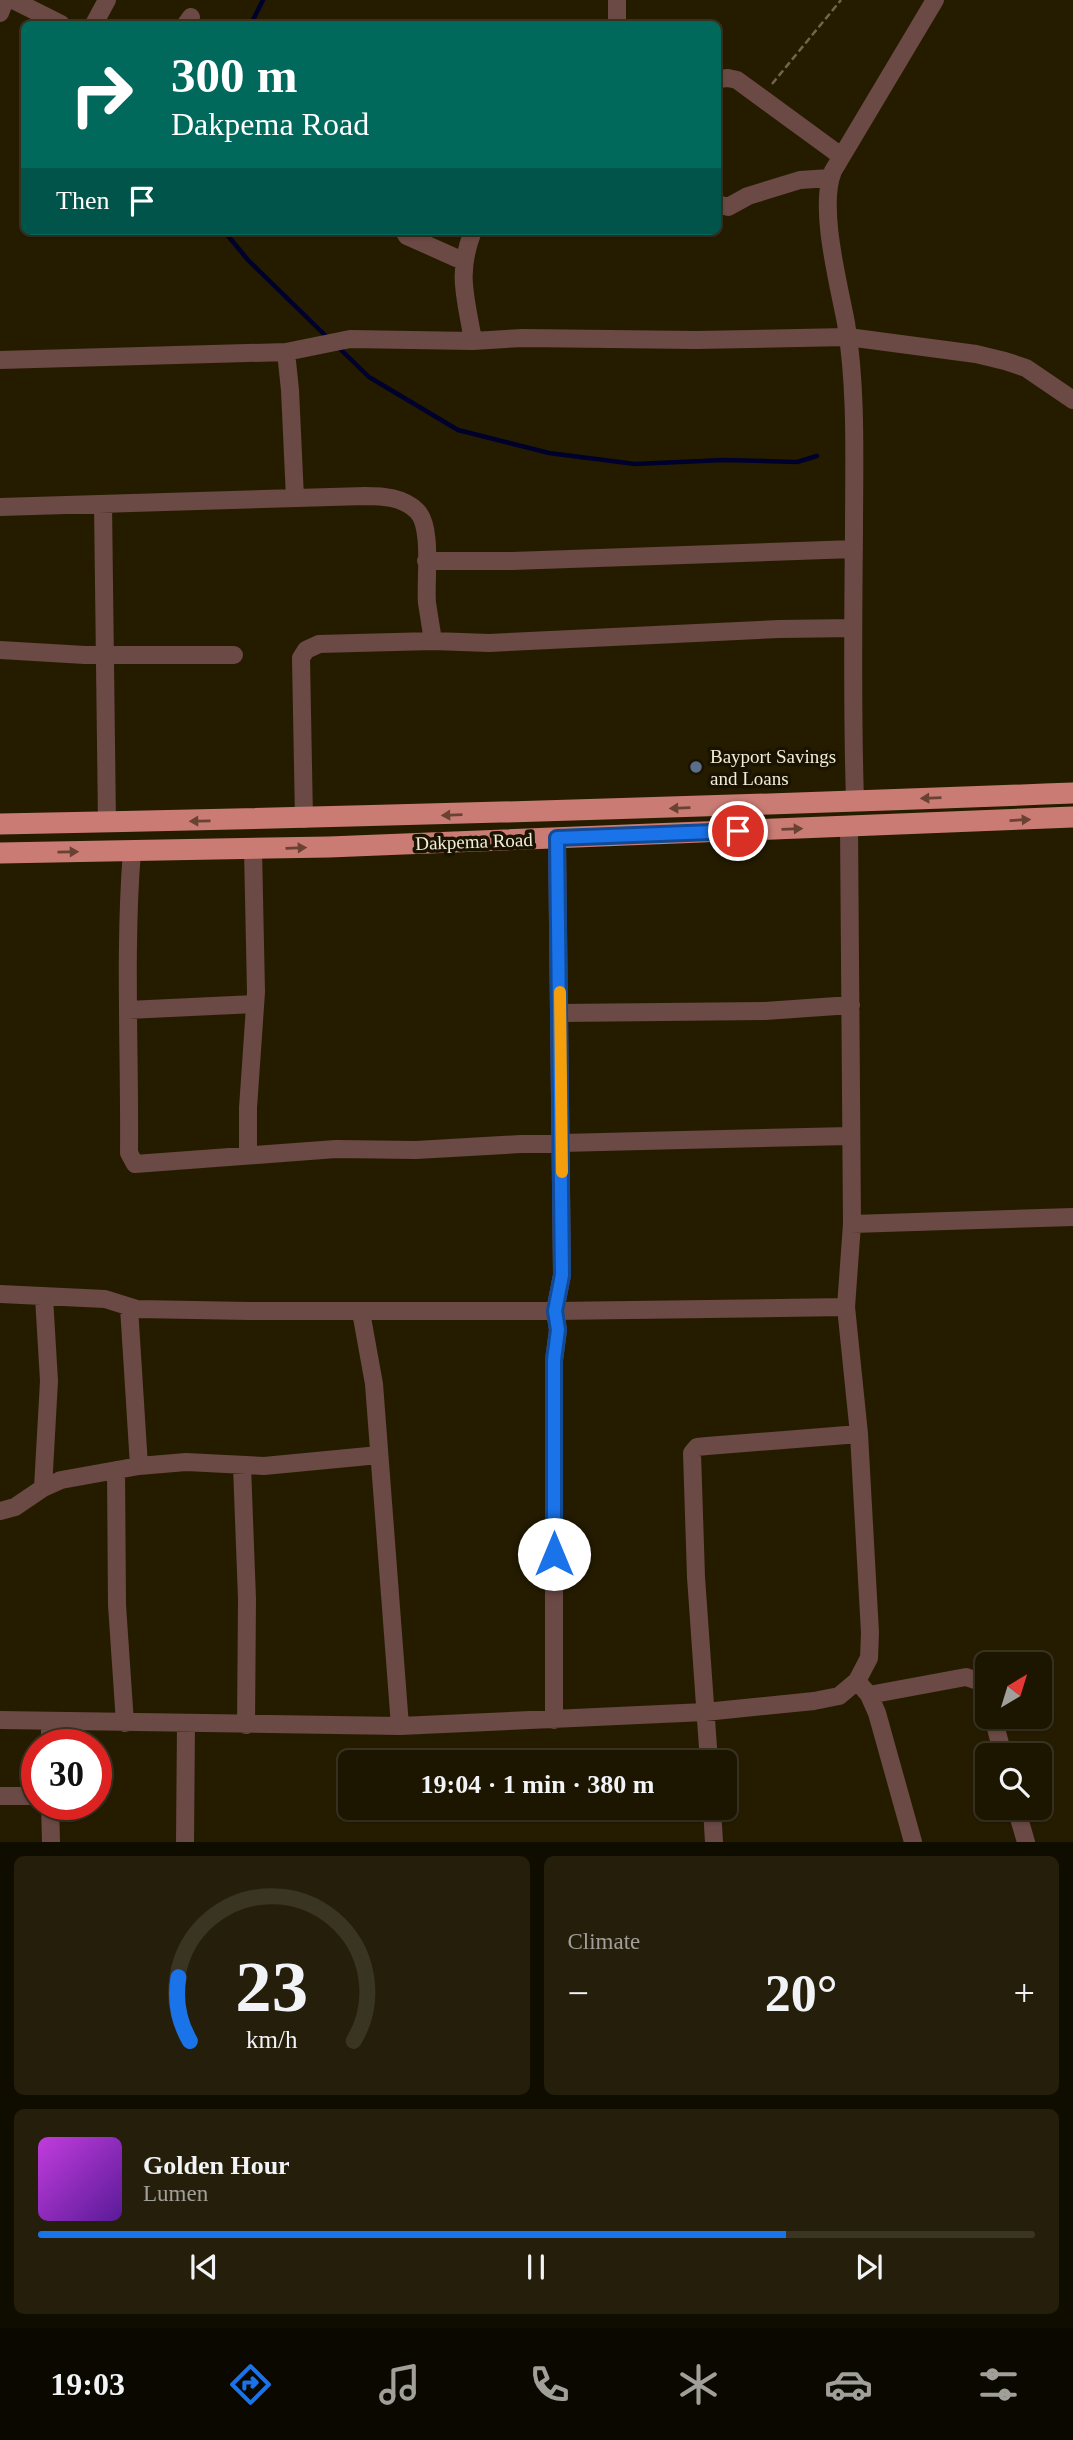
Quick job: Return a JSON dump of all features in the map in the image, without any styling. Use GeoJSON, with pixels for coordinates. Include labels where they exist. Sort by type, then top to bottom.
{"type":"FeatureCollection","features":[{"type":"Feature","properties":{"kind":"highway","name":"Dakpema Road"},"geometry":{"type":"LineString","coordinates":[[0,824],[304,819],[1073,793]]}},
{"type":"Feature","properties":{"kind":"highway","name":"Dakpema Road"},"geometry":{"type":"LineString","coordinates":[[0,853],[253,849],[1073,817]]}},
{"type":"Feature","properties":{"kind":"street"},"geometry":{"type":"LineString","coordinates":[[0,13],[5,0]]}},
{"type":"Feature","properties":{"kind":"street"},"geometry":{"type":"LineString","coordinates":[[13,0],[55,21]]}},
{"type":"Feature","properties":{"kind":"street"},"geometry":{"type":"LineString","coordinates":[[96,21],[107,0]]}},
{"type":"Feature","properties":{"kind":"street"},"geometry":{"type":"LineString","coordinates":[[617,0],[617,21]]}},
{"type":"Feature","properties":{"kind":"street"},"geometry":{"type":"LineString","coordinates":[[855,800],[852,715],[852,402],[848,337],[828,208],[830,178],[935,0]]}},
{"type":"Feature","properties":{"kind":"street"},"geometry":{"type":"LineString","coordinates":[[721,79],[734,79],[841,156]]}},
{"type":"Feature","properties":{"kind":"street"},"geometry":{"type":"LineString","coordinates":[[721,205],[733,205],[748,196],[800,180],[830,178]]}},
{"type":"Feature","properties":{"kind":"street"},"geometry":{"type":"LineString","coordinates":[[406,235],[463,261]]}},
{"type":"Feature","properties":{"kind":"street"},"geometry":{"type":"LineString","coordinates":[[472,235],[462,273],[473,341]]}},
{"type":"Feature","properties":{"kind":"street"},"geometry":{"type":"LineString","coordinates":[[0,359],[286,352],[350,339],[473,341],[522,338],[696,340],[848,337],[976,354],[1005,361],[1035,373],[1073,400]]}},
{"type":"Feature","properties":{"kind":"street"},"geometry":{"type":"LineString","coordinates":[[286,352],[295,498]]}},
{"type":"Feature","properties":{"kind":"street"},"geometry":{"type":"LineString","coordinates":[[0,507],[384,496],[404,503],[418,512],[424,524],[427,601],[433,641]]}},
{"type":"Feature","properties":{"kind":"street"},"geometry":{"type":"LineString","coordinates":[[103,504],[107,823]]}},
{"type":"Feature","properties":{"kind":"street"},"geometry":{"type":"LineString","coordinates":[[426,561],[512,561],[854,549]]}},
{"type":"Feature","properties":{"kind":"street"},"geometry":{"type":"LineString","coordinates":[[304,819],[302,658],[306,650],[319,644],[433,641],[489,643],[751,630],[853,628]]}},
{"type":"Feature","properties":{"kind":"street"},"geometry":{"type":"LineString","coordinates":[[0,650],[106,655],[234,655]]}},
{"type":"Feature","properties":{"kind":"street"},"geometry":{"type":"LineString","coordinates":[[849,827],[849,1136],[852,1224],[846,1307],[859,1434],[870,1633],[869,1658],[863,1688],[877,1713],[913,1842]]}},
{"type":"Feature","properties":{"kind":"street"},"geometry":{"type":"LineString","coordinates":[[554,1720],[554,1360],[558,1330],[555,1311],[562,1275],[557,838]]}},
{"type":"Feature","properties":{"kind":"street"},"geometry":{"type":"LineString","coordinates":[[248,1154],[254,1004],[253,849]]}},
{"type":"Feature","properties":{"kind":"street"},"geometry":{"type":"LineString","coordinates":[[132,851],[127,909],[130,1153],[135,1164],[336,1149],[416,1150],[521,1143],[849,1136]]}},
{"type":"Feature","properties":{"kind":"street"},"geometry":{"type":"LineString","coordinates":[[128,1010],[254,1004]]}},
{"type":"Feature","properties":{"kind":"street"},"geometry":{"type":"LineString","coordinates":[[560,1013],[765,1011],[851,1005]]}},
{"type":"Feature","properties":{"kind":"street"},"geometry":{"type":"LineString","coordinates":[[852,1224],[1073,1217]]}},
{"type":"Feature","properties":{"kind":"street"},"geometry":{"type":"LineString","coordinates":[[0,1294],[105,1299],[137,1309],[361,1312],[846,1307]]}},
{"type":"Feature","properties":{"kind":"street"},"geometry":{"type":"LineString","coordinates":[[43,1488],[49,1381],[44,1297]]}},
{"type":"Feature","properties":{"kind":"street"},"geometry":{"type":"LineString","coordinates":[[129,1307],[139,1466]]}},
{"type":"Feature","properties":{"kind":"street"},"geometry":{"type":"LineString","coordinates":[[361,1312],[374,1384],[400,1726]]}},
{"type":"Feature","properties":{"kind":"street"},"geometry":{"type":"LineString","coordinates":[[708,1750],[692,1453],[697,1447],[859,1434]]}},
{"type":"Feature","properties":{"kind":"street"},"geometry":{"type":"LineString","coordinates":[[0,1511],[15,1507],[43,1488],[75,1476],[139,1466],[186,1462],[242,1466],[379,1455]]}},
{"type":"Feature","properties":{"kind":"street"},"geometry":{"type":"LineString","coordinates":[[242,1466],[247,1599],[246,1725]]}},
{"type":"Feature","properties":{"kind":"street"},"geometry":{"type":"LineString","coordinates":[[116,1470],[117,1605],[125,1723]]}},
{"type":"Feature","properties":{"kind":"street"},"geometry":{"type":"LineString","coordinates":[[0,1720],[400,1726],[554,1720],[705,1712],[814,1701],[863,1688],[966,1677],[975,1680]]}},
{"type":"Feature","properties":{"kind":"street"},"geometry":{"type":"LineString","coordinates":[[50,1721],[50,1729]]}},
{"type":"Feature","properties":{"kind":"street"},"geometry":{"type":"LineString","coordinates":[[185,1842],[186,1724]]}},
{"type":"Feature","properties":{"kind":"street"},"geometry":{"type":"LineString","coordinates":[[0,1796],[21,1796]]}},
{"type":"Feature","properties":{"kind":"street"},"geometry":{"type":"LineString","coordinates":[[50,1820],[51,1842]]}},
{"type":"Feature","properties":{"kind":"street"},"geometry":{"type":"LineString","coordinates":[[713,1820],[714,1842]]}},
{"type":"Feature","properties":{"kind":"street"},"geometry":{"type":"LineString","coordinates":[[1020,1820],[1026,1842]]}},
{"type":"Feature","properties":{"kind":"path"},"geometry":{"type":"LineString","coordinates":[[761,98],[841,0]]}},
{"type":"Feature","properties":{"kind":"waterway"},"geometry":{"type":"LineString","coordinates":[[252,21],[263,0]]}},
{"type":"Feature","properties":{"kind":"waterway"},"geometry":{"type":"LineString","coordinates":[[227,235],[248,260],[329,339]]}},
{"type":"Feature","properties":{"kind":"waterway"},"geometry":{"type":"LineString","coordinates":[[338,347],[369,377],[458,430],[549,453],[635,464],[724,460],[797,462],[817,456]]}},
{"type":"Feature","properties":{"kind":"slow traffic"},"geometry":{"type":"LineString","coordinates":[[560,992],[562,1172]]}},
{"type":"Feature","properties":{"kind":"place","name":"Bayport Savings and Loans"},"geometry":{"type":"Point","coordinates":[696,767]}},
{"type":"Feature","properties":{"kind":"route"},"geometry":{"type":"LineString","coordinates":[[554,1554],[554,1360],[558,1330],[555,1311],[562,1275],[557,838],[738,831]]}}]}
